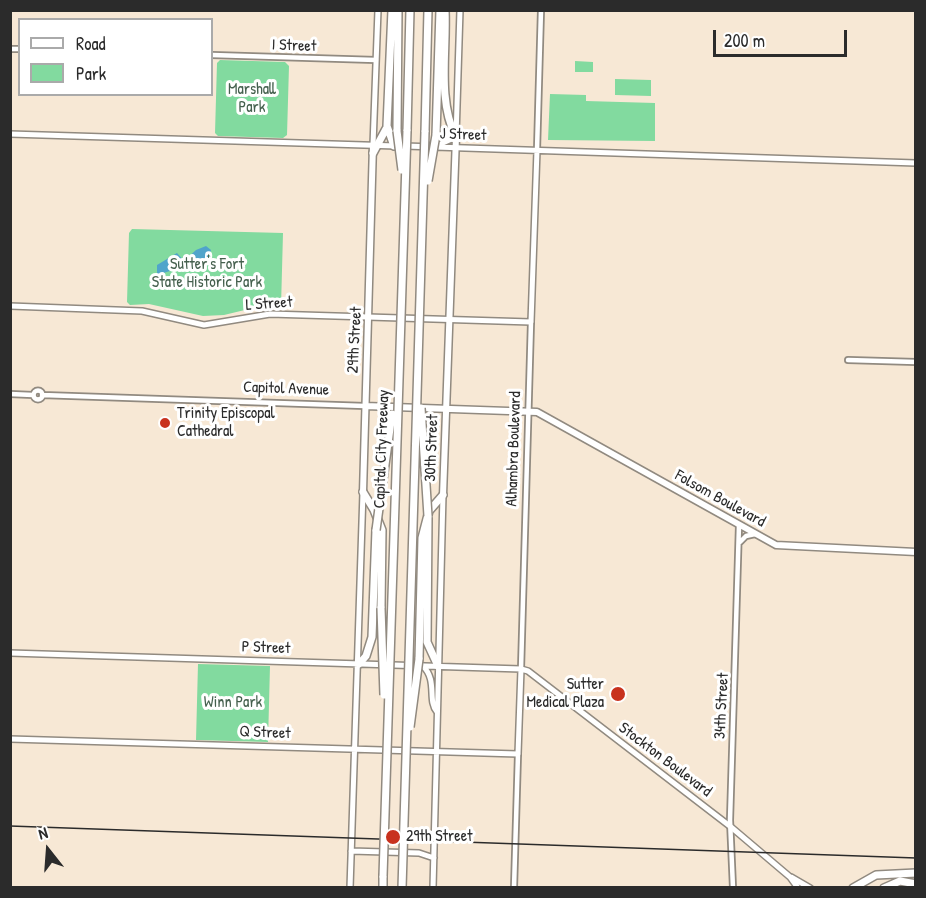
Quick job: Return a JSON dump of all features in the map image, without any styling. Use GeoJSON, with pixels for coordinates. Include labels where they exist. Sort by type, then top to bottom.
{"type":"FeatureCollection","features":[{"type":"Feature","properties":{"kind":"highway"},"geometry":{"type":"LineString","coordinates":[[392,10],[387,126],[394,146]]}},
{"type":"Feature","properties":{"kind":"highway"},"geometry":{"type":"LineString","coordinates":[[398,10],[397,131],[404,189]]}},
{"type":"Feature","properties":{"kind":"highway","name":"Capital City Freeway"},"geometry":{"type":"LineString","coordinates":[[383,888],[410,10]]}},
{"type":"Feature","properties":{"kind":"highway","name":"Capital City Freeway"},"geometry":{"type":"LineString","coordinates":[[402,888],[428,10]]}},
{"type":"Feature","properties":{"kind":"highway"},"geometry":{"type":"LineString","coordinates":[[424,204],[435,135],[440,10]]}},
{"type":"Feature","properties":{"kind":"highway"},"geometry":{"type":"LineString","coordinates":[[445,10],[446,96],[456,137]]}},
{"type":"Feature","properties":{"kind":"highway"},"geometry":{"type":"LineString","coordinates":[[375,148],[387,126]]}},
{"type":"Feature","properties":{"kind":"highway"},"geometry":{"type":"LineString","coordinates":[[418,376],[429,539],[427,642],[438,666]]}},
{"type":"Feature","properties":{"kind":"highway"},"geometry":{"type":"LineString","coordinates":[[359,664],[370,647],[376,530],[397,378]]}},
{"type":"Feature","properties":{"kind":"highway"},"geometry":{"type":"LineString","coordinates":[[363,492],[382,530],[381,661],[387,726]]}},
{"type":"Feature","properties":{"kind":"highway"},"geometry":{"type":"LineString","coordinates":[[406,744],[421,662],[422,538],[429,511],[443,495]]}},
{"type":"Feature","properties":{"kind":"highway"},"geometry":{"type":"LineString","coordinates":[[854,888],[876,875],[915,873]]}},
{"type":"Feature","properties":{"kind":"highway"},"geometry":{"type":"LineString","coordinates":[[884,888],[900,881],[915,884]]}},
{"type":"Feature","properties":{"kind":"main road","name":"29th Street"},"geometry":{"type":"LineString","coordinates":[[350,888],[359,664],[364,406],[370,317],[378,10]]}},
{"type":"Feature","properties":{"kind":"main road","name":"30th Street"},"geometry":{"type":"LineString","coordinates":[[434,888],[443,495],[460,10]]}},
{"type":"Feature","properties":{"kind":"main road","name":"J Street"},"geometry":{"type":"LineString","coordinates":[[10,134],[375,148],[456,147],[915,163]]}},
{"type":"Feature","properties":{"kind":"main road"},"geometry":{"type":"LineString","coordinates":[[433,147],[456,137]]}},
{"type":"Feature","properties":{"kind":"main road","name":"Alhambra Boulevard"},"geometry":{"type":"LineString","coordinates":[[531,322],[537,150]]}},
{"type":"Feature","properties":{"kind":"main road","name":"L Street"},"geometry":{"type":"LineString","coordinates":[[10,306],[142,310],[204,325],[270,314],[531,322]]}},
{"type":"Feature","properties":{"kind":"main road","name":"Capitol Avenue"},"geometry":{"type":"LineString","coordinates":[[364,406],[529,410]]}},
{"type":"Feature","properties":{"kind":"main road","name":"Folsom Boulevard"},"geometry":{"type":"LineString","coordinates":[[529,410],[591,441],[755,534],[784,547],[915,552]]}},
{"type":"Feature","properties":{"kind":"main road","name":"P Street"},"geometry":{"type":"LineString","coordinates":[[10,653],[359,664],[421,662],[438,666],[521,669]]}},
{"type":"Feature","properties":{"kind":"main road"},"geometry":{"type":"LineString","coordinates":[[421,662],[432,680],[434,708],[438,714]]}},
{"type":"Feature","properties":{"kind":"main road","name":"Alhambra Boulevard"},"geometry":{"type":"LineString","coordinates":[[518,754],[521,669]]}},
{"type":"Feature","properties":{"kind":"main road","name":"Stockton Boulevard"},"geometry":{"type":"LineString","coordinates":[[521,669],[528,671],[731,827],[790,877],[810,888]]}},
{"type":"Feature","properties":{"kind":"main road","name":"Q Street"},"geometry":{"type":"LineString","coordinates":[[10,739],[518,754]]}},
{"type":"Feature","properties":{"kind":"main road"},"geometry":{"type":"LineString","coordinates":[[351,851],[419,853],[434,858]]}},
{"type":"Feature","properties":{"kind":"main road","name":"Stockton Boulevard"},"geometry":{"type":"LineString","coordinates":[[790,877],[798,888]]}},
{"type":"Feature","properties":{"kind":"street","name":"Alhambra Boulevard"},"geometry":{"type":"LineString","coordinates":[[537,150],[541,10]]}},
{"type":"Feature","properties":{"kind":"street","name":"I Street"},"geometry":{"type":"LineString","coordinates":[[213,55],[376,60]]}},
{"type":"Feature","properties":{"kind":"street","name":"Alhambra Boulevard"},"geometry":{"type":"LineString","coordinates":[[521,669],[531,322]]}},
{"type":"Feature","properties":{"kind":"street"},"geometry":{"type":"LineString","coordinates":[[848,360],[915,362]]}},
{"type":"Feature","properties":{"kind":"street","name":"Capitol Avenue"},"geometry":{"type":"LineString","coordinates":[[10,394],[33,395],[37,399],[42,395],[364,406]]}},
{"type":"Feature","properties":{"kind":"street","name":"34th Street"},"geometry":{"type":"LineString","coordinates":[[733,888],[731,827],[739,525]]}},
{"type":"Feature","properties":{"kind":"street"},"geometry":{"type":"LineString","coordinates":[[739,544],[746,536],[755,534]]}},
{"type":"Feature","properties":{"kind":"street","name":"Alhambra Boulevard"},"geometry":{"type":"LineString","coordinates":[[514,888],[518,754]]}},
{"type":"Feature","properties":{"kind":"green space","name":"Marshall Park"},"geometry":{"type":"Polygon","coordinates":[[[220,60],[285,62],[289,66],[287,135],[283,138],[218,136],[215,133],[217,63],[220,60]]]}},
{"type":"Feature","properties":{"kind":"green space"},"geometry":{"type":"Polygon","coordinates":[[[575,61],[593,62],[593,72],[575,72],[575,61]]]}},
{"type":"Feature","properties":{"kind":"green space"},"geometry":{"type":"Polygon","coordinates":[[[615,79],[651,80],[651,96],[615,95],[615,79]]]}},
{"type":"Feature","properties":{"kind":"green space"},"geometry":{"type":"Polygon","coordinates":[[[550,94],[586,95],[586,101],[655,103],[655,141],[548,140],[550,94]]]}},
{"type":"Feature","properties":{"kind":"green space","name":"Sutter's Fort State Historic Park"},"geometry":{"type":"Polygon","coordinates":[[[132,229],[283,233],[281,307],[256,310],[253,308],[224,315],[203,316],[149,304],[130,305],[127,302],[129,233],[132,229]]]}},
{"type":"Feature","properties":{"kind":"green space","name":"Winn Park"},"geometry":{"type":"Polygon","coordinates":[[[198,664],[270,666],[268,742],[196,740],[198,664]]]}},
{"type":"Feature","properties":{"kind":"water"},"geometry":{"type":"Polygon","coordinates":[[[206,246],[211,250],[209,257],[182,271],[180,263],[176,261],[170,271],[157,275],[157,265],[177,253],[184,261],[196,250],[206,246]]]}},
{"type":"Feature","properties":{"kind":"tram line"},"geometry":{"type":"LineString","coordinates":[[10,826],[916,858]]}},
{"type":"Feature","properties":{"kind":"place","name":"Trinity Episcopal Cathedral"},"geometry":{"type":"Point","coordinates":[165,423]}},
{"type":"Feature","properties":{"kind":"place","name":"Sutter Medical Plaza"},"geometry":{"type":"Point","coordinates":[618,694]}},
{"type":"Feature","properties":{"kind":"place","name":"29th Street"},"geometry":{"type":"Point","coordinates":[393,837]}}]}
